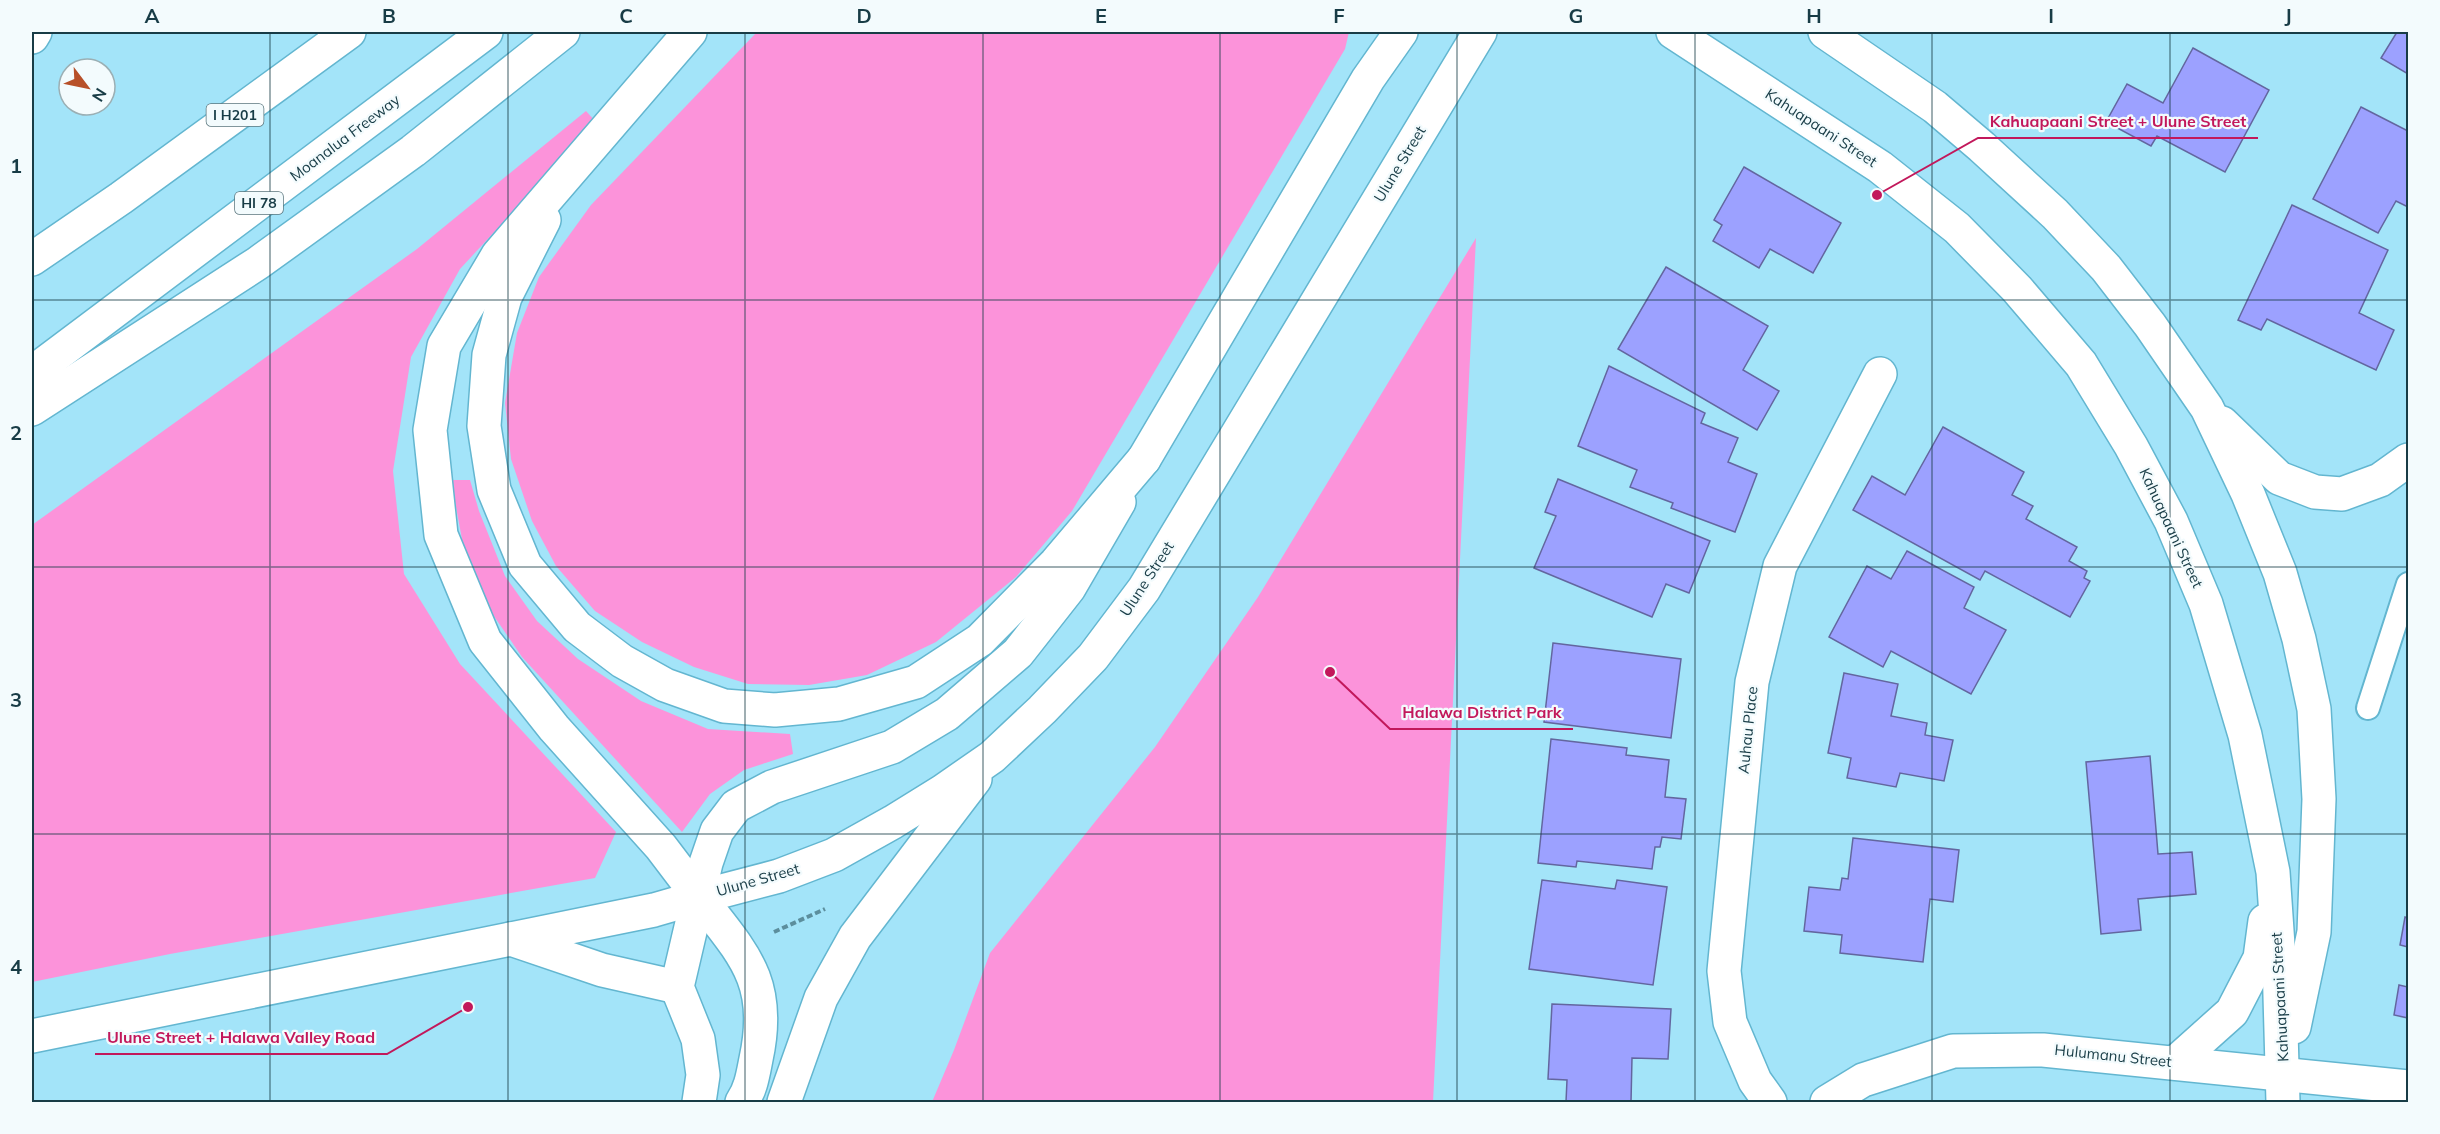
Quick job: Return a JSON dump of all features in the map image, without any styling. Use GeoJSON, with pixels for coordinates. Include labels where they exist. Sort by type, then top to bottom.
{"type":"FeatureCollection","features":[{"type":"Feature","properties":{"kind":"main road"},"geometry":{"type":"LineString","coordinates":[[32,37],[35,32]]}},
{"type":"Feature","properties":{"kind":"main road"},"geometry":{"type":"LineString","coordinates":[[121,198],[323,32]]}},
{"type":"Feature","properties":{"kind":"main road","name":"I H201"},"geometry":{"type":"LineString","coordinates":[[32,259],[121,198],[349,32]]}},
{"type":"Feature","properties":{"kind":"main road","name":"Moanalua Freeway"},"geometry":{"type":"LineString","coordinates":[[32,374],[486,32]]}},
{"type":"Feature","properties":{"kind":"main road"},"geometry":{"type":"LineString","coordinates":[[32,409],[267,256],[413,151],[563,32]]}},
{"type":"Feature","properties":{"kind":"main road"},"geometry":{"type":"LineString","coordinates":[[690,32],[498,255],[444,346],[430,430],[441,535],[485,641],[554,728],[662,847],[746,959],[761,998],[760,1041],[749,1091],[742,1102]]}},
{"type":"Feature","properties":{"kind":"main road"},"geometry":{"type":"LineString","coordinates":[[1368,80],[1380,32]]}},
{"type":"Feature","properties":{"kind":"main road","name":"Ulune Street"},"geometry":{"type":"LineString","coordinates":[[1401,32],[1368,80],[1069,588],[1018,652],[947,714],[892,747],[772,787],[736,806],[717,831],[706,863],[699,897],[779,876],[834,855],[893,822],[992,757],[1093,657],[1144,588],[1480,32]]}},
{"type":"Feature","properties":{"kind":"main road","name":"Kahuapaani Street"},"geometry":{"type":"LineString","coordinates":[[1673,32],[1880,167],[1957,228],[2017,289],[2081,364],[2132,446],[2166,512],[2206,604],[2245,735],[2272,872],[2279,960],[2284,1089]]}},
{"type":"Feature","properties":{"kind":"main road","name":"Kahuapaani Street"},"geometry":{"type":"LineString","coordinates":[[1825,32],[1935,107],[2055,214],[2106,268],[2150,325],[2207,408],[2248,494],[2278,566],[2299,639],[2314,709],[2319,799],[2314,932],[2284,1089]]}},
{"type":"Feature","properties":{"kind":"main road"},"geometry":{"type":"LineString","coordinates":[[601,134],[547,213],[506,297],[489,355],[484,426],[494,490],[525,566],[577,627],[622,661],[665,685],[724,706],[775,710],[839,704],[916,682],[980,640],[1056,563],[1144,459]]}},
{"type":"Feature","properties":{"kind":"main road","name":"Auhau Place"},"geometry":{"type":"LineString","coordinates":[[1770,1102],[1755,1080],[1730,1022],[1724,971],[1752,682],[1779,566],[1880,374]]}},
{"type":"Feature","properties":{"kind":"main road"},"geometry":{"type":"LineString","coordinates":[[2207,408],[2279,478],[2315,492],[2342,494],[2379,480],[2409,460]]}},
{"type":"Feature","properties":{"kind":"main road"},"geometry":{"type":"LineString","coordinates":[[784,1102],[821,998],[855,937],[992,757]]}},
{"type":"Feature","properties":{"kind":"main road"},"geometry":{"type":"LineString","coordinates":[[2175,1063],[2232,1012],[2260,958],[2272,872]]}},
{"type":"Feature","properties":{"kind":"main road"},"geometry":{"type":"LineString","coordinates":[[32,1036],[654,910],[699,897]]}},
{"type":"Feature","properties":{"kind":"main road"},"geometry":{"type":"LineString","coordinates":[[699,897],[677,987],[698,1039],[703,1075],[699,1102]]}},
{"type":"Feature","properties":{"kind":"main road"},"geometry":{"type":"LineString","coordinates":[[509,938],[602,970],[677,987]]}},
{"type":"Feature","properties":{"kind":"main road","name":"Hulumanu Street"},"geometry":{"type":"LineString","coordinates":[[1827,1102],[1863,1080],[1953,1051],[2043,1050],[2175,1063],[2284,1089],[2409,1087]]}},
{"type":"Feature","properties":{"kind":"lane"},"geometry":{"type":"LineString","coordinates":[[2368,708],[2409,584]]}},
{"type":"Feature","properties":{"kind":"path"},"geometry":{"type":"LineString","coordinates":[[771,933],[825,909]]}},
{"type":"Feature","properties":{"kind":"shaded area"},"geometry":{"type":"Polygon","coordinates":[[[757,32],[1349,32],[1345,49],[1072,511],[1016,577],[936,642],[867,675],[809,685],[748,684],[694,667],[642,642],[595,611],[556,566],[532,521],[511,459],[505,403],[517,333],[539,277],[591,205],[757,32]]]}},
{"type":"Feature","properties":{"kind":"shaded area"},"geometry":{"type":"Polygon","coordinates":[[[586,111],[596,122],[460,269],[411,357],[393,471],[404,574],[460,664],[616,832],[595,878],[170,954],[32,982],[32,525],[417,249],[586,111]]]}},
{"type":"Feature","properties":{"kind":"shaded area"},"geometry":{"type":"Polygon","coordinates":[[[1476,238],[1433,1102],[932,1102],[990,953],[1155,747],[1258,597],[1476,238]]]}},
{"type":"Feature","properties":{"kind":"shaded area"},"geometry":{"type":"Polygon","coordinates":[[[451,480],[470,480],[479,511],[505,576],[537,621],[578,659],[641,701],[708,729],[790,734],[793,754],[744,770],[710,794],[682,832],[522,657],[487,606],[464,550],[451,480]]]}},
{"type":"Feature","properties":{"kind":"building"},"geometry":{"type":"Polygon","coordinates":[[[2397,32],[2408,32],[2408,74],[2381,58],[2397,32]]]}},
{"type":"Feature","properties":{"kind":"building"},"geometry":{"type":"Polygon","coordinates":[[[2193,48],[2269,90],[2225,172],[2157,136],[2151,146],[2106,122],[2127,84],[2163,103],[2193,48]]]}},
{"type":"Feature","properties":{"kind":"building"},"geometry":{"type":"Polygon","coordinates":[[[2361,107],[2408,131],[2408,207],[2396,201],[2378,233],[2313,199],[2361,107]]]}},
{"type":"Feature","properties":{"kind":"building"},"geometry":{"type":"Polygon","coordinates":[[[1744,167],[1841,223],[1813,273],[1770,249],[1759,268],[1713,241],[1722,225],[1714,220],[1744,167]]]}},
{"type":"Feature","properties":{"kind":"building"},"geometry":{"type":"Polygon","coordinates":[[[2292,205],[2388,250],[2359,313],[2394,330],[2376,370],[2267,319],[2261,330],[2238,320],[2292,205]]]}},
{"type":"Feature","properties":{"kind":"building"},"geometry":{"type":"Polygon","coordinates":[[[1666,267],[1768,326],[1743,370],[1779,391],[1757,430],[1618,349],[1666,267]]]}},
{"type":"Feature","properties":{"kind":"building"},"geometry":{"type":"Polygon","coordinates":[[[1609,366],[1705,413],[1701,423],[1738,438],[1728,462],[1757,474],[1735,532],[1671,508],[1673,503],[1630,487],[1637,470],[1578,446],[1609,366]]]}},
{"type":"Feature","properties":{"kind":"building"},"geometry":{"type":"Polygon","coordinates":[[[1943,427],[2024,472],[2012,495],[2033,506],[2026,519],[2077,547],[2069,561],[2087,571],[2084,578],[2090,581],[2070,617],[1985,571],[1980,580],[1853,510],[1872,476],[1905,495],[1943,427]]]}},
{"type":"Feature","properties":{"kind":"building"},"geometry":{"type":"Polygon","coordinates":[[[1558,479],[1710,541],[1689,593],[1666,584],[1652,617],[1534,568],[1556,516],[1545,512],[1558,479]]]}},
{"type":"Feature","properties":{"kind":"building"},"geometry":{"type":"Polygon","coordinates":[[[1907,551],[1974,587],[1964,608],[2006,630],[1971,694],[1891,651],[1883,667],[1829,637],[1867,566],[1891,579],[1907,551]]]}},
{"type":"Feature","properties":{"kind":"building"},"geometry":{"type":"Polygon","coordinates":[[[1553,643],[1681,659],[1671,738],[1544,722],[1553,643]]]}},
{"type":"Feature","properties":{"kind":"building"},"geometry":{"type":"Polygon","coordinates":[[[1844,673],[1898,684],[1891,716],[1927,723],[1925,735],[1953,740],[1944,781],[1900,773],[1896,787],[1847,778],[1851,758],[1828,753],[1844,673]]]}},
{"type":"Feature","properties":{"kind":"building"},"geometry":{"type":"Polygon","coordinates":[[[1551,739],[1627,748],[1626,755],[1669,760],[1665,797],[1686,799],[1681,839],[1662,837],[1660,847],[1655,847],[1652,869],[1577,861],[1576,867],[1538,863],[1551,739]]]}},
{"type":"Feature","properties":{"kind":"building"},"geometry":{"type":"Polygon","coordinates":[[[2150,756],[2158,854],[2192,852],[2196,894],[2138,899],[2141,930],[2101,934],[2086,762],[2150,756]]]}},
{"type":"Feature","properties":{"kind":"building"},"geometry":{"type":"Polygon","coordinates":[[[1853,838],[1959,850],[1953,902],[1930,899],[1923,962],[1840,953],[1842,935],[1804,931],[1809,887],[1840,890],[1842,878],[1848,879],[1853,838]]]}},
{"type":"Feature","properties":{"kind":"building"},"geometry":{"type":"Polygon","coordinates":[[[1542,880],[1615,889],[1617,880],[1667,887],[1653,985],[1529,969],[1542,880]]]}},
{"type":"Feature","properties":{"kind":"building"},"geometry":{"type":"Polygon","coordinates":[[[2405,917],[2408,918],[2408,947],[2400,945],[2405,917]]]}},
{"type":"Feature","properties":{"kind":"building"},"geometry":{"type":"Polygon","coordinates":[[[2399,985],[2408,987],[2408,1018],[2394,1015],[2399,985]]]}},
{"type":"Feature","properties":{"kind":"building"},"geometry":{"type":"Polygon","coordinates":[[[1552,1004],[1671,1009],[1668,1059],[1632,1058],[1631,1102],[1566,1102],[1567,1080],[1548,1079],[1552,1004]]]}},
{"type":"Feature","properties":{"kind":"place","name":"Kahuapaani Street + Ulune Street"},"geometry":{"type":"Point","coordinates":[1877,195]}},
{"type":"Feature","properties":{"kind":"place","name":"Halawa District Park"},"geometry":{"type":"Point","coordinates":[1330,672]}},
{"type":"Feature","properties":{"kind":"place","name":"Ulune Street + Halawa Valley Road"},"geometry":{"type":"Point","coordinates":[468,1007]}}]}
